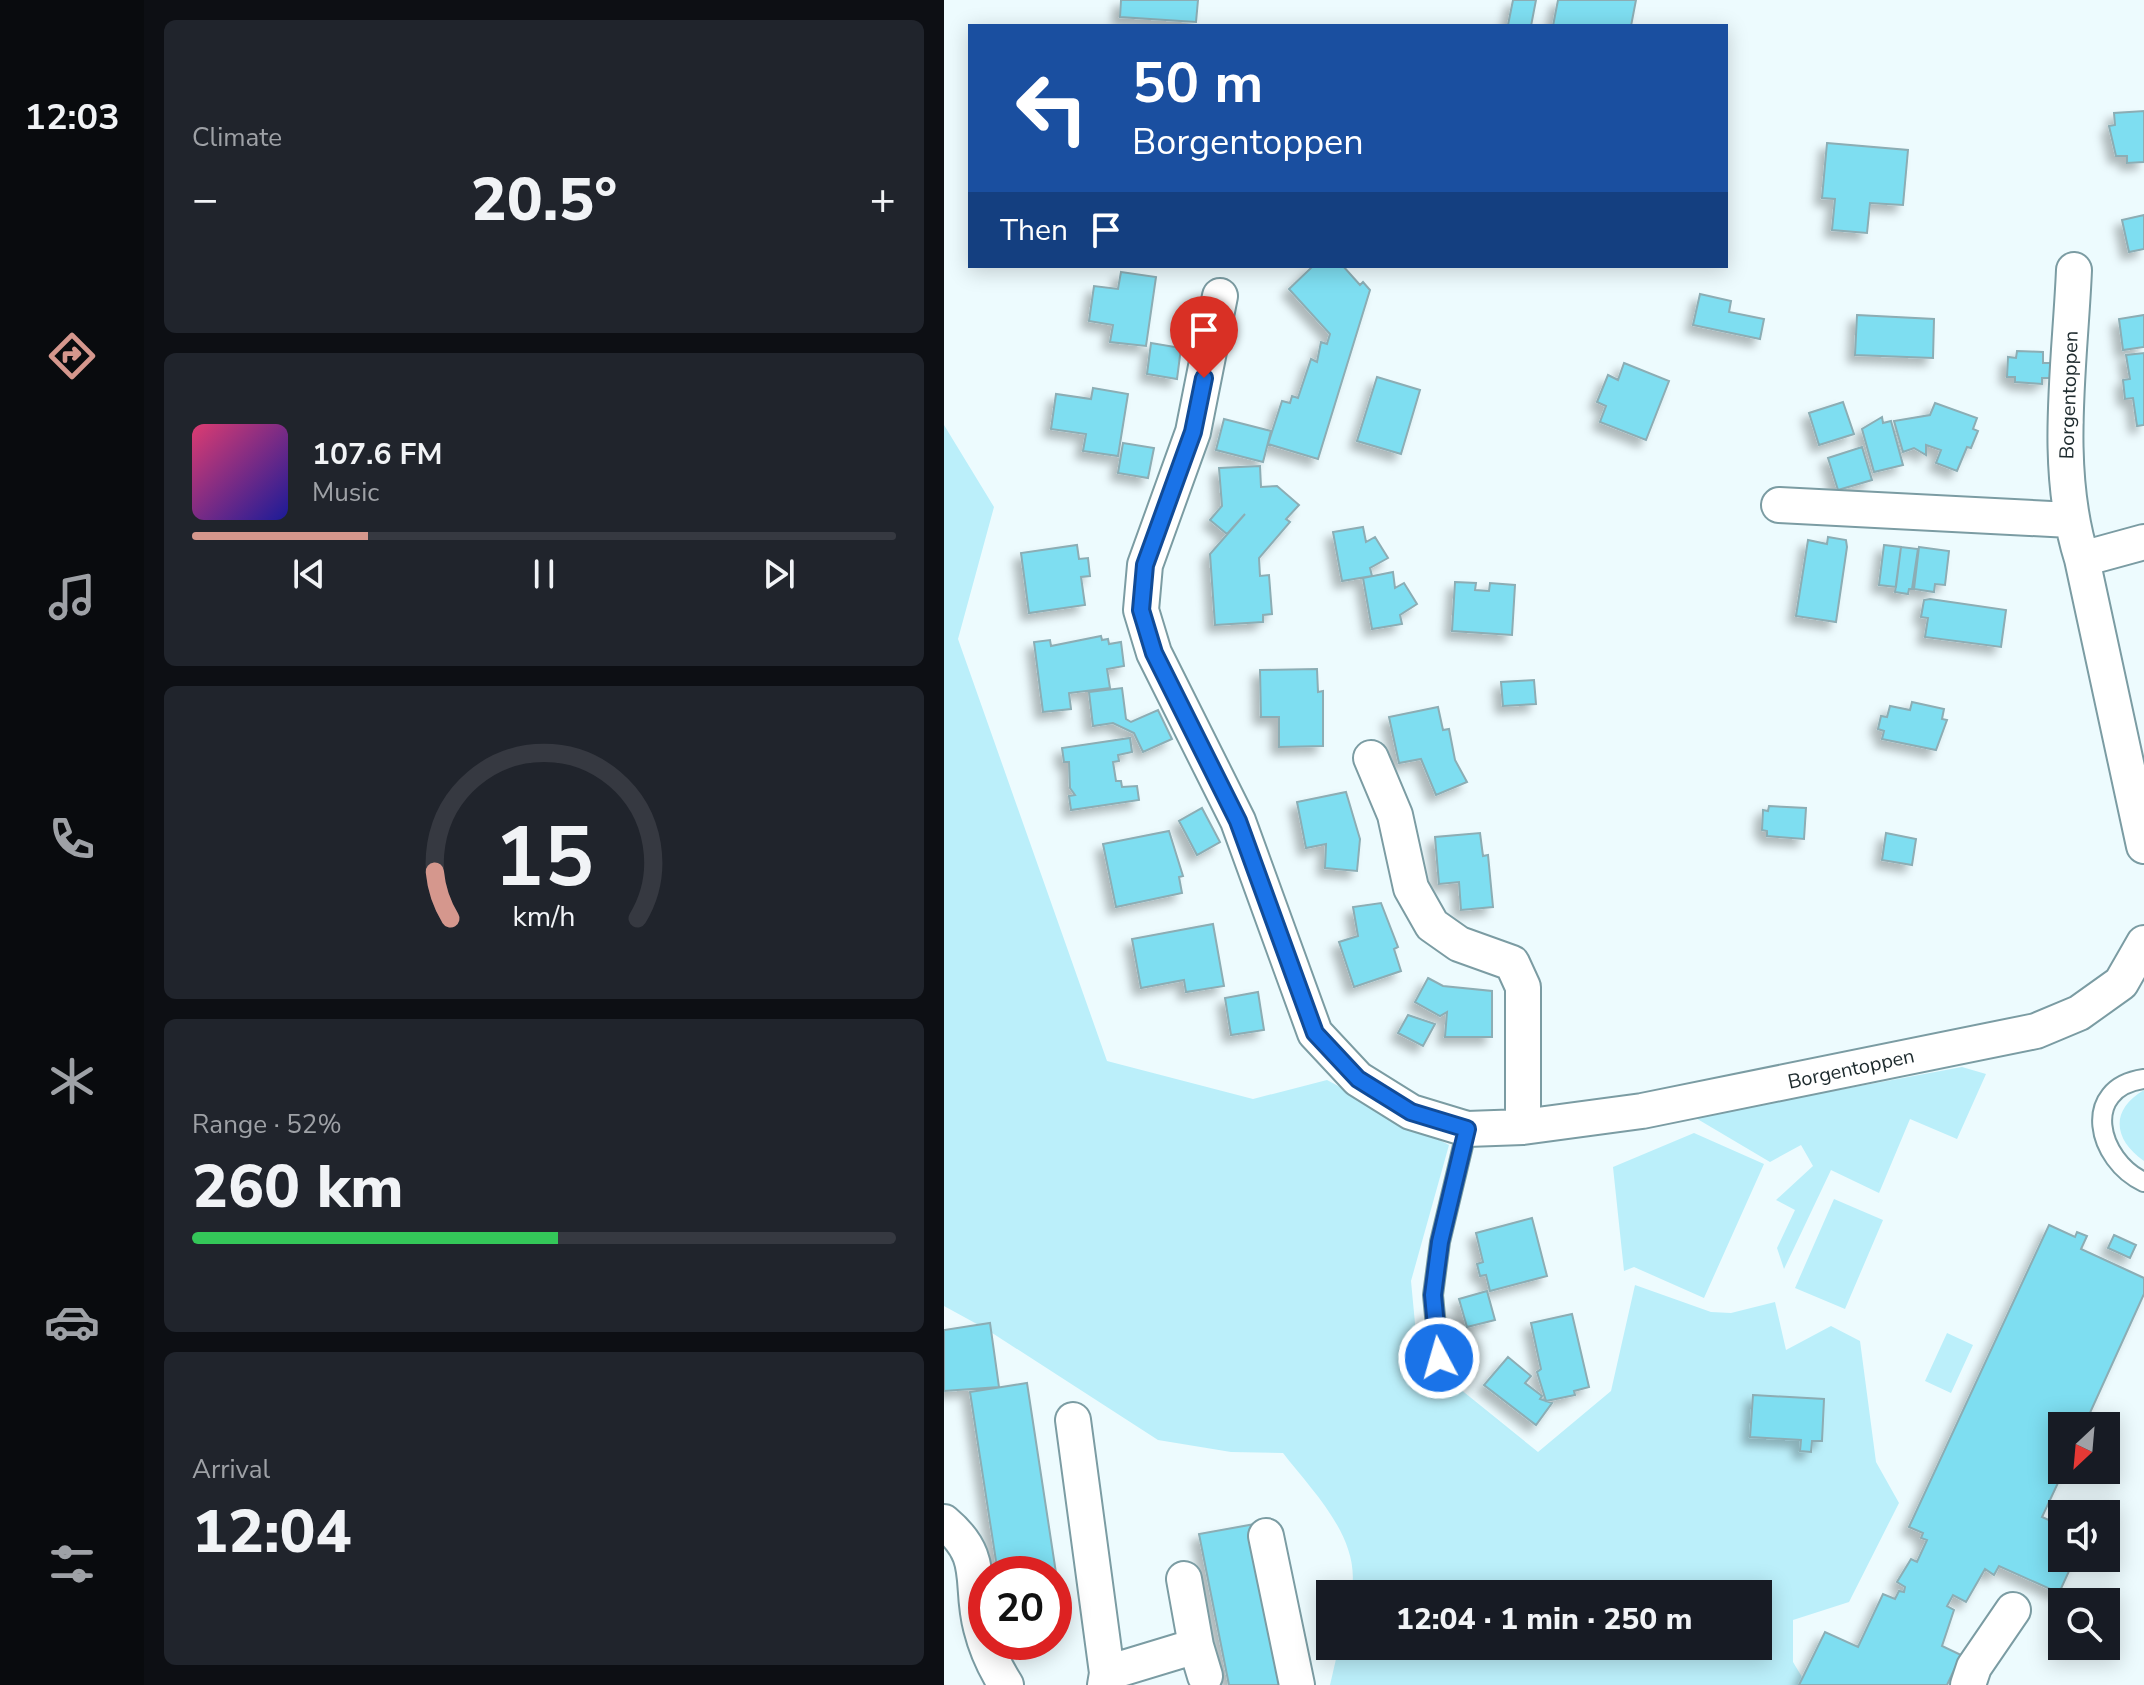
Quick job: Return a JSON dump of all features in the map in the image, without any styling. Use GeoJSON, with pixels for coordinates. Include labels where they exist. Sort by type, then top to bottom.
{"type":"FeatureCollection","features":[{"type":"Feature","properties":{"kind":"street","name":"Borgentoppen"},"geometry":{"type":"LineString","coordinates":[[2074,270],[2066,472],[2070,520],[2082,559],[2144,846]]}},
{"type":"Feature","properties":{"kind":"street","name":"Borgentoppen"},"geometry":{"type":"LineString","coordinates":[[1220,296],[1193,432],[1145,565],[1141,610],[1154,653],[1238,821],[1315,1033],[1358,1079],[1411,1112],[1467,1129],[1523,1127],[1642,1111],[2036,1031],[2079,1013],[2121,983],[2144,943]]}},
{"type":"Feature","properties":{"kind":"street"},"geometry":{"type":"LineString","coordinates":[[1779,505],[2070,520]]}},
{"type":"Feature","properties":{"kind":"street"},"geometry":{"type":"LineString","coordinates":[[2082,559],[2144,542]]}},
{"type":"Feature","properties":{"kind":"street"},"geometry":{"type":"LineString","coordinates":[[1371,758],[1395,815],[1411,888],[1432,925],[1459,944],[1512,963],[1523,987],[1523,1127]]}},
{"type":"Feature","properties":{"kind":"street"},"geometry":{"type":"LineString","coordinates":[[1073,1420],[1106,1679],[1200,1661],[1184,1579]]}},
{"type":"Feature","properties":{"kind":"street"},"geometry":{"type":"LineString","coordinates":[[944,1522],[963,1538],[971,1559],[980,1627],[996,1670],[1006,1685]]}},
{"type":"Feature","properties":{"kind":"street"},"geometry":{"type":"LineString","coordinates":[[1266,1536],[1297,1685]]}},
{"type":"Feature","properties":{"kind":"street"},"geometry":{"type":"LineString","coordinates":[[1968,1685],[1974,1667],[2013,1610]]}},
{"type":"Feature","properties":{"kind":"lane"},"geometry":{"type":"LineString","coordinates":[[2144,1079],[2131,1081],[2119,1089],[2108,1101],[2102,1117],[2102,1133],[2111,1156],[2121,1168],[2144,1182]]}},
{"type":"Feature","properties":{"kind":"lane"},"geometry":{"type":"LineString","coordinates":[[1439,1358],[1433,1295],[1440,1242],[1467,1129]]}},
{"type":"Feature","properties":{"kind":"shaded area"},"geometry":{"type":"Polygon","coordinates":[[[944,425],[994,507],[958,639],[1107,1061],[1253,1099],[1327,1080],[1449,1145],[1411,1281],[1418,1355],[1538,1452],[1611,1391],[1635,1285],[1711,1312],[1731,1313],[1775,1302],[1786,1350],[1831,1326],[1860,1341],[1876,1462],[1899,1503],[1849,1602],[1793,1620],[1793,1662],[1802,1677],[1799,1685],[1330,1685],[1336,1660],[1772,1660],[1772,1580],[1352,1580],[1350,1555],[1343,1536],[1321,1501],[1283,1453],[1231,1452],[1158,1440],[986,1329],[944,1306],[944,425]]]}},
{"type":"Feature","properties":{"kind":"shaded area"},"geometry":{"type":"Polygon","coordinates":[[[1962,1067],[1986,1074],[1957,1139],[1910,1119],[1879,1193],[1831,1170],[1784,1269],[1777,1248],[1795,1210],[1776,1200],[1813,1166],[1801,1145],[1770,1162],[1694,1117],[1962,1067]]]}},
{"type":"Feature","properties":{"kind":"shaded area"},"geometry":{"type":"Polygon","coordinates":[[[2144,1090],[2144,1161],[2126,1143],[2120,1125],[2125,1106],[2144,1090]]]}},
{"type":"Feature","properties":{"kind":"shaded area"},"geometry":{"type":"Polygon","coordinates":[[[1694,1133],[1764,1164],[1704,1298],[1634,1267],[1624,1271],[1613,1167],[1694,1133]]]}},
{"type":"Feature","properties":{"kind":"shaded area"},"geometry":{"type":"Polygon","coordinates":[[[1834,1199],[1883,1220],[1845,1309],[1795,1288],[1834,1199]]]}},
{"type":"Feature","properties":{"kind":"shaded area"},"geometry":{"type":"Polygon","coordinates":[[[1947,1333],[1973,1345],[1951,1393],[1925,1381],[1947,1333]]]}},
{"type":"Feature","properties":{"kind":"building"},"geometry":{"type":"Polygon","coordinates":[[[1121,0],[1198,0],[1196,22],[1120,17],[1121,0]]]}},
{"type":"Feature","properties":{"kind":"building"},"geometry":{"type":"Polygon","coordinates":[[[1513,0],[1536,0],[1531,24],[1508,24],[1513,0]]]}},
{"type":"Feature","properties":{"kind":"building"},"geometry":{"type":"Polygon","coordinates":[[[1558,0],[1636,0],[1631,24],[1553,24],[1558,0]]]}},
{"type":"Feature","properties":{"kind":"building"},"geometry":{"type":"Polygon","coordinates":[[[2144,111],[2144,162],[2127,163],[2127,156],[2116,156],[2109,126],[2115,125],[2114,113],[2144,111]]]}},
{"type":"Feature","properties":{"kind":"building"},"geometry":{"type":"Polygon","coordinates":[[[1827,143],[1908,150],[1903,205],[1870,203],[1867,233],[1832,230],[1835,199],[1822,198],[1827,143]]]}},
{"type":"Feature","properties":{"kind":"building"},"geometry":{"type":"Polygon","coordinates":[[[2144,215],[2144,249],[2129,252],[2122,220],[2144,215]]]}},
{"type":"Feature","properties":{"kind":"building"},"geometry":{"type":"Polygon","coordinates":[[[1311,268],[1345,268],[1360,285],[1363,282],[1370,290],[1318,459],[1268,444],[1282,401],[1290,403],[1292,396],[1298,398],[1311,359],[1317,362],[1321,342],[1327,344],[1330,334],[1289,289],[1311,268]]]}},
{"type":"Feature","properties":{"kind":"building"},"geometry":{"type":"Polygon","coordinates":[[[1121,272],[1156,277],[1146,346],[1110,342],[1113,325],[1089,321],[1094,286],[1118,289],[1121,272]]]}},
{"type":"Feature","properties":{"kind":"building"},"geometry":{"type":"Polygon","coordinates":[[[1700,294],[1731,301],[1729,312],[1764,319],[1760,339],[1693,325],[1700,294]]]}},
{"type":"Feature","properties":{"kind":"building"},"geometry":{"type":"Polygon","coordinates":[[[1857,315],[1934,319],[1933,358],[1855,355],[1857,315]]]}},
{"type":"Feature","properties":{"kind":"building"},"geometry":{"type":"Polygon","coordinates":[[[2144,315],[2144,347],[2123,350],[2119,319],[2144,315]]]}},
{"type":"Feature","properties":{"kind":"building"},"geometry":{"type":"Polygon","coordinates":[[[1151,343],[1181,348],[1177,379],[1147,374],[1151,343]]]}},
{"type":"Feature","properties":{"kind":"building"},"geometry":{"type":"Polygon","coordinates":[[[2017,351],[2043,352],[2043,363],[2051,363],[2050,378],[2042,378],[2042,384],[2015,382],[2015,377],[2007,377],[2008,357],[2016,358],[2017,351]]]}},
{"type":"Feature","properties":{"kind":"building"},"geometry":{"type":"Polygon","coordinates":[[[2144,353],[2144,425],[2137,426],[2133,398],[2125,399],[2123,380],[2130,379],[2126,355],[2144,353]]]}},
{"type":"Feature","properties":{"kind":"building"},"geometry":{"type":"Polygon","coordinates":[[[1624,363],[1669,381],[1646,440],[1600,422],[1606,406],[1597,402],[1608,375],[1618,380],[1624,363]]]}},
{"type":"Feature","properties":{"kind":"building"},"geometry":{"type":"Polygon","coordinates":[[[1377,377],[1420,390],[1401,454],[1357,441],[1377,377]]]}},
{"type":"Feature","properties":{"kind":"building"},"geometry":{"type":"Polygon","coordinates":[[[1093,388],[1128,394],[1118,456],[1083,451],[1086,434],[1051,429],[1056,394],[1091,399],[1093,388]]]}},
{"type":"Feature","properties":{"kind":"building"},"geometry":{"type":"Polygon","coordinates":[[[1843,402],[1854,434],[1819,445],[1809,413],[1843,402]]]}},
{"type":"Feature","properties":{"kind":"building"},"geometry":{"type":"Polygon","coordinates":[[[1935,403],[1977,418],[1973,429],[1978,431],[1957,471],[1936,463],[1941,450],[1926,445],[1926,455],[1914,448],[1903,452],[1894,421],[1930,415],[1935,403]]]}},
{"type":"Feature","properties":{"kind":"building"},"geometry":{"type":"Polygon","coordinates":[[[1882,417],[1883,423],[1891,421],[1903,465],[1874,472],[1862,429],[1882,417]]]}},
{"type":"Feature","properties":{"kind":"building"},"geometry":{"type":"Polygon","coordinates":[[[1224,419],[1271,431],[1263,462],[1216,450],[1224,419]]]}},
{"type":"Feature","properties":{"kind":"building"},"geometry":{"type":"Polygon","coordinates":[[[1123,443],[1154,448],[1148,478],[1118,473],[1123,443]]]}},
{"type":"Feature","properties":{"kind":"building"},"geometry":{"type":"Polygon","coordinates":[[[1862,447],[1872,480],[1838,490],[1828,458],[1862,447]]]}},
{"type":"Feature","properties":{"kind":"building"},"geometry":{"type":"Polygon","coordinates":[[[1260,466],[1261,487],[1277,486],[1299,505],[1286,519],[1290,522],[1259,558],[1260,576],[1269,575],[1272,614],[1263,615],[1263,622],[1215,625],[1210,554],[1245,514],[1227,534],[1210,520],[1222,506],[1219,468],[1260,466]]]}},
{"type":"Feature","properties":{"kind":"building"},"geometry":{"type":"Polygon","coordinates":[[[1363,527],[1366,542],[1375,537],[1388,558],[1370,568],[1372,576],[1342,581],[1333,532],[1363,527]]]}},
{"type":"Feature","properties":{"kind":"building"},"geometry":{"type":"Polygon","coordinates":[[[1828,537],[1846,540],[1847,547],[1836,622],[1796,616],[1808,540],[1827,544],[1828,537]]]}},
{"type":"Feature","properties":{"kind":"building"},"geometry":{"type":"Polygon","coordinates":[[[1077,545],[1079,559],[1088,558],[1090,576],[1081,577],[1085,605],[1029,613],[1021,553],[1077,545]]]}},
{"type":"Feature","properties":{"kind":"building"},"geometry":{"type":"Polygon","coordinates":[[[1884,545],[1901,547],[1896,587],[1879,585],[1884,545]]]}},
{"type":"Feature","properties":{"kind":"building"},"geometry":{"type":"Polygon","coordinates":[[[1901,547],[1918,549],[1912,589],[1908,594],[1895,592],[1901,547]]]}},
{"type":"Feature","properties":{"kind":"building"},"geometry":{"type":"Polygon","coordinates":[[[1919,547],[1949,551],[1945,585],[1935,584],[1934,592],[1914,589],[1919,547]]]}},
{"type":"Feature","properties":{"kind":"building"},"geometry":{"type":"Polygon","coordinates":[[[1393,572],[1395,588],[1404,583],[1417,604],[1400,615],[1402,624],[1372,629],[1363,578],[1393,572]]]}},
{"type":"Feature","properties":{"kind":"building"},"geometry":{"type":"Polygon","coordinates":[[[1455,582],[1476,583],[1475,590],[1489,591],[1490,583],[1515,585],[1512,635],[1452,631],[1455,582]]]}},
{"type":"Feature","properties":{"kind":"building"},"geometry":{"type":"Polygon","coordinates":[[[1924,600],[2006,610],[2001,647],[1925,637],[1928,618],[1921,617],[1924,600]]]}},
{"type":"Feature","properties":{"kind":"building"},"geometry":{"type":"Polygon","coordinates":[[[1101,636],[1102,640],[1108,639],[1109,644],[1121,642],[1124,666],[1107,669],[1110,688],[1069,693],[1071,709],[1043,712],[1034,642],[1050,640],[1051,646],[1101,636]]]}},
{"type":"Feature","properties":{"kind":"building"},"geometry":{"type":"Polygon","coordinates":[[[1317,669],[1318,692],[1323,691],[1323,746],[1279,747],[1279,717],[1261,717],[1260,670],[1317,669]]]}},
{"type":"Feature","properties":{"kind":"building"},"geometry":{"type":"Polygon","coordinates":[[[1534,680],[1536,704],[1503,706],[1501,682],[1534,680]]]}},
{"type":"Feature","properties":{"kind":"building"},"geometry":{"type":"Polygon","coordinates":[[[1122,688],[1126,719],[1131,722],[1158,710],[1172,739],[1143,752],[1134,733],[1113,723],[1093,726],[1089,692],[1122,688]]]}},
{"type":"Feature","properties":{"kind":"building"},"geometry":{"type":"Polygon","coordinates":[[[1912,702],[1944,709],[1942,719],[1947,720],[1936,750],[1882,739],[1884,731],[1878,729],[1881,716],[1887,717],[1890,706],[1910,710],[1912,702]]]}},
{"type":"Feature","properties":{"kind":"building"},"geometry":{"type":"Polygon","coordinates":[[[1438,707],[1443,730],[1449,729],[1455,760],[1467,782],[1436,795],[1421,759],[1399,763],[1389,717],[1438,707]]]}},
{"type":"Feature","properties":{"kind":"building"},"geometry":{"type":"Polygon","coordinates":[[[1130,738],[1132,752],[1118,755],[1119,761],[1113,762],[1116,781],[1121,781],[1122,787],[1137,786],[1139,800],[1071,810],[1069,796],[1075,795],[1070,788],[1069,762],[1064,762],[1062,748],[1130,738]]]}},
{"type":"Feature","properties":{"kind":"building"},"geometry":{"type":"Polygon","coordinates":[[[1346,792],[1360,839],[1357,871],[1325,868],[1326,844],[1306,848],[1297,802],[1346,792]]]}},
{"type":"Feature","properties":{"kind":"building"},"geometry":{"type":"Polygon","coordinates":[[[1769,806],[1806,808],[1804,839],[1767,836],[1767,831],[1762,830],[1763,810],[1768,811],[1769,806]]]}},
{"type":"Feature","properties":{"kind":"building"},"geometry":{"type":"Polygon","coordinates":[[[1202,808],[1220,842],[1197,855],[1179,821],[1202,808]]]}},
{"type":"Feature","properties":{"kind":"building"},"geometry":{"type":"Polygon","coordinates":[[[1169,831],[1183,876],[1179,877],[1182,893],[1116,907],[1103,844],[1169,831]]]}},
{"type":"Feature","properties":{"kind":"building"},"geometry":{"type":"Polygon","coordinates":[[[1480,833],[1483,856],[1488,855],[1493,907],[1461,910],[1459,882],[1439,884],[1435,837],[1480,833]]]}},
{"type":"Feature","properties":{"kind":"building"},"geometry":{"type":"Polygon","coordinates":[[[1886,833],[1916,839],[1912,865],[1882,860],[1886,833]]]}},
{"type":"Feature","properties":{"kind":"building"},"geometry":{"type":"Polygon","coordinates":[[[1381,903],[1398,947],[1394,949],[1401,971],[1354,987],[1339,942],[1358,936],[1353,907],[1381,903]]]}},
{"type":"Feature","properties":{"kind":"building"},"geometry":{"type":"Polygon","coordinates":[[[1213,924],[1224,986],[1186,992],[1184,980],[1141,988],[1132,939],[1213,924]]]}},
{"type":"Feature","properties":{"kind":"building"},"geometry":{"type":"Polygon","coordinates":[[[1428,978],[1443,986],[1492,991],[1492,1037],[1445,1037],[1447,1012],[1440,1016],[1415,1002],[1428,978]]]}},
{"type":"Feature","properties":{"kind":"building"},"geometry":{"type":"Polygon","coordinates":[[[1258,992],[1264,1030],[1231,1035],[1225,998],[1258,992]]]}},
{"type":"Feature","properties":{"kind":"building"},"geometry":{"type":"Polygon","coordinates":[[[1408,1015],[1435,1024],[1423,1046],[1398,1033],[1408,1015]]]}},
{"type":"Feature","properties":{"kind":"building"},"geometry":{"type":"Polygon","coordinates":[[[1532,1218],[1547,1276],[1490,1291],[1486,1275],[1480,1276],[1477,1264],[1483,1262],[1476,1233],[1532,1218]]]}},
{"type":"Feature","properties":{"kind":"building"},"geometry":{"type":"Polygon","coordinates":[[[2049,1225],[2075,1237],[2077,1232],[2087,1236],[2081,1249],[2144,1278],[2144,1294],[2090,1412],[2048,1412],[2048,1484],[2057,1484],[2042,1517],[2048,1520],[2048,1572],[2069,1572],[2061,1588],[2048,1588],[1999,1566],[1994,1575],[1985,1569],[1966,1602],[1953,1595],[1947,1606],[1954,1610],[1942,1646],[1961,1655],[1947,1685],[1799,1685],[1825,1632],[1858,1647],[1883,1594],[1895,1599],[1899,1591],[1904,1592],[1905,1587],[1897,1582],[1911,1559],[1917,1562],[1927,1540],[1921,1538],[1923,1533],[1909,1527],[2049,1225]]]}},
{"type":"Feature","properties":{"kind":"building"},"geometry":{"type":"Polygon","coordinates":[[[2114,1235],[2136,1245],[2130,1258],[2108,1248],[2114,1235]]]}},
{"type":"Feature","properties":{"kind":"building"},"geometry":{"type":"Polygon","coordinates":[[[1487,1291],[1495,1320],[1467,1327],[1459,1299],[1487,1291]]]}},
{"type":"Feature","properties":{"kind":"building"},"geometry":{"type":"Polygon","coordinates":[[[1572,1314],[1589,1387],[1574,1391],[1575,1395],[1546,1401],[1537,1372],[1541,1369],[1531,1323],[1572,1314]]]}},
{"type":"Feature","properties":{"kind":"building"},"geometry":{"type":"Polygon","coordinates":[[[990,1323],[999,1387],[944,1391],[944,1330],[990,1323]]]}},
{"type":"Feature","properties":{"kind":"building"},"geometry":{"type":"Polygon","coordinates":[[[1508,1357],[1531,1376],[1525,1383],[1542,1396],[1540,1399],[1552,1403],[1536,1425],[1484,1385],[1508,1357]]]}},
{"type":"Feature","properties":{"kind":"building"},"geometry":{"type":"Polygon","coordinates":[[[1027,1383],[1053,1556],[995,1556],[970,1392],[1027,1383]]]}},
{"type":"Feature","properties":{"kind":"building"},"geometry":{"type":"Polygon","coordinates":[[[1753,1395],[1824,1399],[1822,1441],[1812,1441],[1811,1452],[1800,1451],[1801,1440],[1750,1437],[1753,1395]]]}},
{"type":"Feature","properties":{"kind":"building"},"geometry":{"type":"Polygon","coordinates":[[[1255,1524],[1287,1685],[1229,1685],[1199,1534],[1255,1524]]]}},
{"type":"Feature","properties":{"kind":"route"},"geometry":{"type":"LineString","coordinates":[[1204,378],[1193,432],[1145,565],[1141,610],[1154,653],[1238,821],[1315,1033],[1358,1079],[1411,1112],[1467,1129],[1440,1242],[1433,1295],[1439,1358]]}}]}
